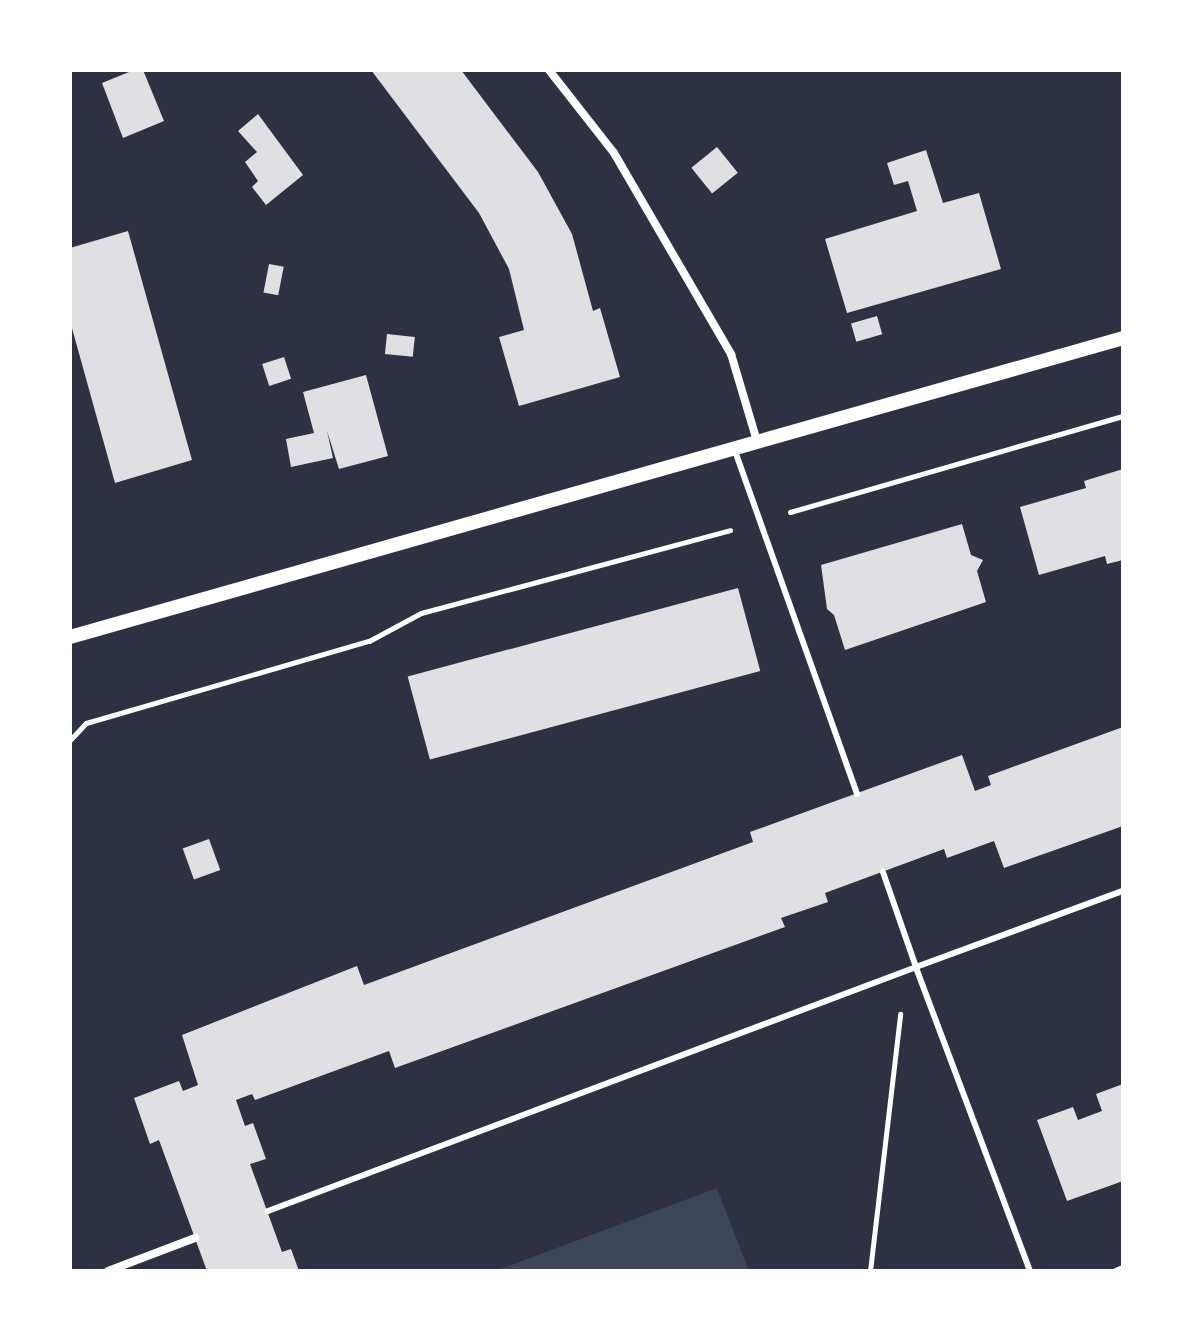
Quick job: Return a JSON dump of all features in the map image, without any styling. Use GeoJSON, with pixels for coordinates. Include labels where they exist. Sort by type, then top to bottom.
{"type":"FeatureCollection","features":[{"type":"Feature","properties":{"kind":"street"},"geometry":{"type":"LineString","coordinates":[[549,70],[614,153],[731,354],[757,441]]}},
{"type":"Feature","properties":{"kind":"street"},"geometry":{"type":"LineString","coordinates":[[70,637],[1123,338]]}},
{"type":"Feature","properties":{"kind":"street"},"geometry":{"type":"LineString","coordinates":[[108,1271],[195,1238]]}},
{"type":"Feature","properties":{"kind":"lane"},"geometry":{"type":"LineString","coordinates":[[734,447],[857,794]]}},
{"type":"Feature","properties":{"kind":"lane"},"geometry":{"type":"LineString","coordinates":[[883,872],[1030,1271]]}},
{"type":"Feature","properties":{"kind":"lane"},"geometry":{"type":"LineString","coordinates":[[268,1211],[1123,891]]}},
{"type":"Feature","properties":{"kind":"lane"},"geometry":{"type":"LineString","coordinates":[[1116,1271],[1123,1268]]}},
{"type":"Feature","properties":{"kind":"path"},"geometry":{"type":"LineString","coordinates":[[70,740],[86,723],[369,641]]}},
{"type":"Feature","properties":{"kind":"path"},"geometry":{"type":"LineString","coordinates":[[870,1271],[902,1002],[891,976]]}},
{"type":"Feature","properties":{"kind":"shaded area"},"geometry":{"type":"Polygon","coordinates":[[[717,1188],[749,1271],[495,1271],[717,1188]]]}},
{"type":"Feature","properties":{"kind":"building"},"geometry":{"type":"Polygon","coordinates":[[[134,70],[143,70],[164,121],[123,138],[102,83],[134,70]]]}},
{"type":"Feature","properties":{"kind":"building"},"geometry":{"type":"Polygon","coordinates":[[[371,70],[461,70],[538,172],[572,234],[593,311],[600,308],[620,377],[519,406],[499,337],[524,330],[509,269],[479,213],[371,70]]]}},
{"type":"Feature","properties":{"kind":"building"},"geometry":{"type":"Polygon","coordinates":[[[258,114],[303,175],[266,205],[252,187],[258,181],[245,162],[257,152],[238,131],[258,114]]]}},
{"type":"Feature","properties":{"kind":"building"},"geometry":{"type":"Polygon","coordinates":[[[717,147],[738,173],[712,193],[691,168],[717,147]]]}},
{"type":"Feature","properties":{"kind":"building"},"geometry":{"type":"Polygon","coordinates":[[[926,150],[943,203],[979,193],[1001,269],[847,313],[825,239],[917,211],[908,181],[894,185],[887,163],[926,150]]]}},
{"type":"Feature","properties":{"kind":"building"},"geometry":{"type":"Polygon","coordinates":[[[128,231],[192,460],[115,483],[70,321],[70,248],[128,231]]]}},
{"type":"Feature","properties":{"kind":"building"},"geometry":{"type":"Polygon","coordinates":[[[269,264],[284,267],[278,295],[263,292],[269,264]]]}},
{"type":"Feature","properties":{"kind":"building"},"geometry":{"type":"Polygon","coordinates":[[[877,316],[882,334],[856,342],[851,323],[877,316]]]}},
{"type":"Feature","properties":{"kind":"building"},"geometry":{"type":"Polygon","coordinates":[[[387,334],[415,337],[413,357],[385,354],[387,334]]]}},
{"type":"Feature","properties":{"kind":"building"},"geometry":{"type":"Polygon","coordinates":[[[284,357],[291,379],[269,386],[262,364],[284,357]]]}},
{"type":"Feature","properties":{"kind":"building"},"geometry":{"type":"Polygon","coordinates":[[[366,375],[388,456],[339,469],[327,431],[333,458],[291,467],[286,439],[314,433],[303,392],[366,375]]]}},
{"type":"Feature","properties":{"kind":"building"},"geometry":{"type":"Polygon","coordinates":[[[1123,469],[1123,560],[1107,564],[1105,556],[1039,575],[1020,507],[1086,488],[1084,481],[1123,469]]]}},
{"type":"Feature","properties":{"kind":"building"},"geometry":{"type":"Polygon","coordinates":[[[962,524],[971,555],[983,560],[977,571],[986,602],[845,650],[834,615],[827,609],[821,565],[962,524]]]}},
{"type":"Feature","properties":{"kind":"building"},"geometry":{"type":"Polygon","coordinates":[[[738,588],[760,671],[430,760],[408,677],[738,588]]]}},
{"type":"Feature","properties":{"kind":"building"},"geometry":{"type":"Polygon","coordinates":[[[1123,727],[1123,826],[1004,868],[994,841],[947,858],[944,849],[825,893],[828,902],[781,918],[785,927],[395,1068],[389,1051],[255,1100],[252,1094],[236,1100],[245,1126],[253,1123],[266,1159],[250,1164],[282,1252],[291,1249],[299,1271],[207,1271],[159,1140],[150,1144],[134,1098],[179,1081],[183,1091],[198,1085],[182,1035],[357,966],[364,985],[753,842],[750,832],[962,755],[975,791],[991,785],[988,776],[1123,727]]]}},
{"type":"Feature","properties":{"kind":"building"},"geometry":{"type":"Polygon","coordinates":[[[209,839],[220,870],[194,880],[183,849],[209,839]]]}},
{"type":"Feature","properties":{"kind":"building"},"geometry":{"type":"Polygon","coordinates":[[[1123,1084],[1123,1181],[1067,1201],[1037,1120],[1073,1107],[1078,1120],[1102,1111],[1096,1094],[1123,1084]]]}}]}
